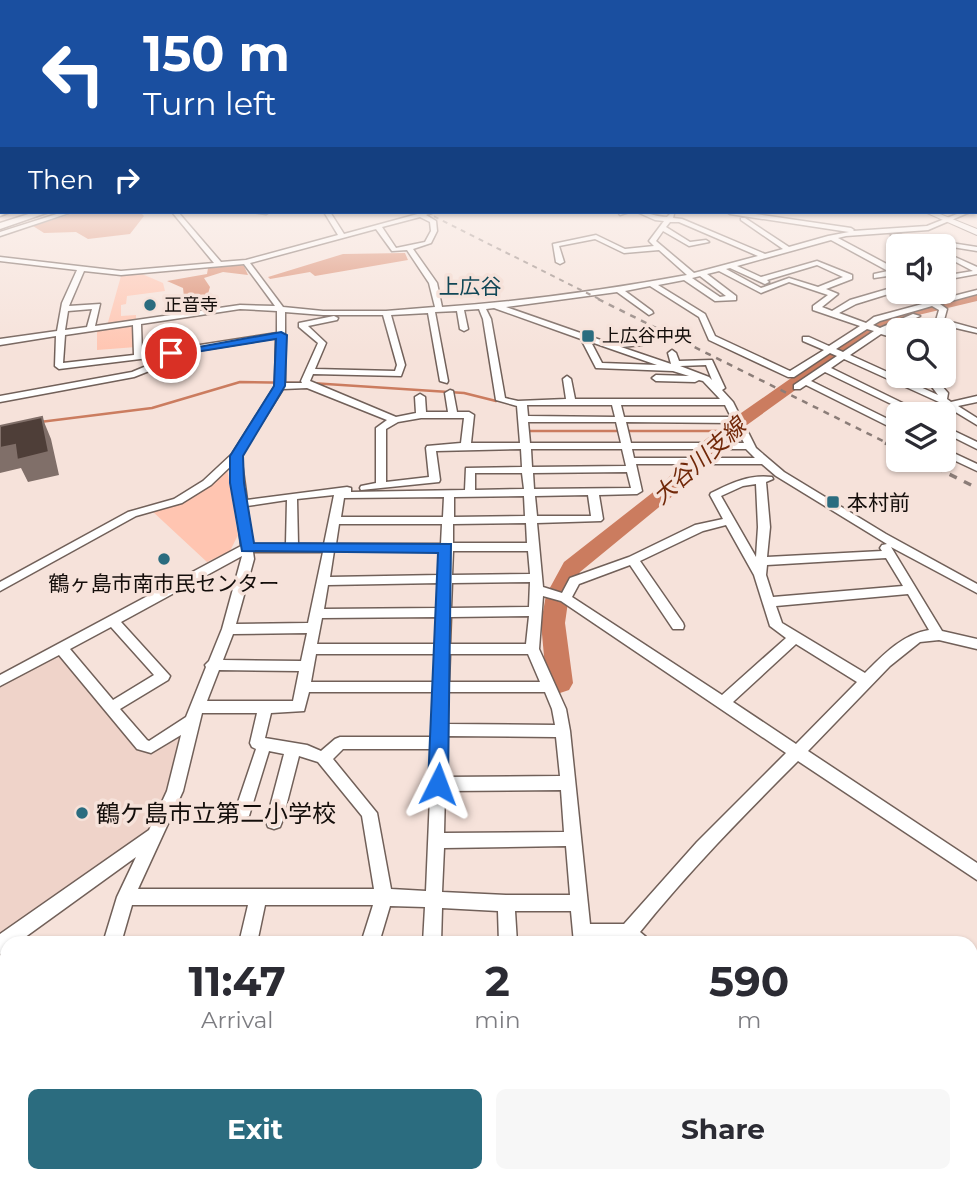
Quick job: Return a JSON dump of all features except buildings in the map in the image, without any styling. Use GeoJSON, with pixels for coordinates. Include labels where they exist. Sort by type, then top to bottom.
{"type":"FeatureCollection","features":[{"type":"Feature","properties":{"kind":"street"},"geometry":{"type":"LineString","coordinates":[[201,243],[220,265]]}},
{"type":"Feature","properties":{"kind":"street"},"geometry":{"type":"LineString","coordinates":[[0,260],[131,274],[246,262],[316,243]]}},
{"type":"Feature","properties":{"kind":"street"},"geometry":{"type":"LineString","coordinates":[[389,243],[394,250],[427,243]]}},
{"type":"Feature","properties":{"kind":"street"},"geometry":{"type":"LineString","coordinates":[[560,243],[555,244],[560,262]]}},
{"type":"Feature","properties":{"kind":"street"},"geometry":{"type":"LineString","coordinates":[[608,243],[624,251],[661,248]]}},
{"type":"Feature","properties":{"kind":"street"},"geometry":{"type":"LineString","coordinates":[[656,243],[718,299],[733,298],[694,276]]}},
{"type":"Feature","properties":{"kind":"street"},"geometry":{"type":"LineString","coordinates":[[734,243],[764,256]]}},
{"type":"Feature","properties":{"kind":"street"},"geometry":{"type":"LineString","coordinates":[[778,243],[787,249]]}},
{"type":"Feature","properties":{"kind":"street"},"geometry":{"type":"LineString","coordinates":[[0,342],[240,307],[355,314],[494,306],[653,285],[808,243]]}},
{"type":"Feature","properties":{"kind":"street"},"geometry":{"type":"LineString","coordinates":[[841,243],[886,267]]}},
{"type":"Feature","properties":{"kind":"street"},"geometry":{"type":"LineString","coordinates":[[956,246],[975,249],[974,254],[956,259]]}},
{"type":"Feature","properties":{"kind":"street"},"geometry":{"type":"LineString","coordinates":[[410,248],[433,283],[444,381]]}},
{"type":"Feature","properties":{"kind":"street"},"geometry":{"type":"LineString","coordinates":[[956,260],[977,271]]}},
{"type":"Feature","properties":{"kind":"street"},"geometry":{"type":"LineString","coordinates":[[0,587],[132,514],[178,501],[207,483],[236,456],[279,386],[281,309],[246,262]]}},
{"type":"Feature","properties":{"kind":"street"},"geometry":{"type":"LineString","coordinates":[[760,280],[817,262],[849,277],[819,289]]}},
{"type":"Feature","properties":{"kind":"street"},"geometry":{"type":"LineString","coordinates":[[731,266],[774,286]]}},
{"type":"Feature","properties":{"kind":"street"},"geometry":{"type":"LineString","coordinates":[[81,269],[71,284],[59,334],[59,366],[182,353],[281,335]]}},
{"type":"Feature","properties":{"kind":"street"},"geometry":{"type":"LineString","coordinates":[[720,269],[761,291],[789,280],[834,294],[816,307],[886,333]]}},
{"type":"Feature","properties":{"kind":"street"},"geometry":{"type":"LineString","coordinates":[[956,276],[977,271]]}},
{"type":"Feature","properties":{"kind":"street"},"geometry":{"type":"LineString","coordinates":[[877,276],[886,275]]}},
{"type":"Feature","properties":{"kind":"street"},"geometry":{"type":"LineString","coordinates":[[653,285],[702,316],[712,338],[791,375],[906,318],[977,300]]}},
{"type":"Feature","properties":{"kind":"street"},"geometry":{"type":"LineString","coordinates":[[619,289],[649,313]]}},
{"type":"Feature","properties":{"kind":"street"},"geometry":{"type":"LineString","coordinates":[[832,314],[853,302],[886,292]]}},
{"type":"Feature","properties":{"kind":"street"},"geometry":{"type":"LineString","coordinates":[[956,297],[977,292]]}},
{"type":"Feature","properties":{"kind":"street"},"geometry":{"type":"LineString","coordinates":[[802,384],[825,369],[836,353],[865,326],[929,304]]}},
{"type":"Feature","properties":{"kind":"street"},"geometry":{"type":"LineString","coordinates":[[934,304],[943,309]]}},
{"type":"Feature","properties":{"kind":"street"},"geometry":{"type":"LineString","coordinates":[[65,309],[97,306],[90,330]]}},
{"type":"Feature","properties":{"kind":"street"},"geometry":{"type":"LineString","coordinates":[[481,306],[487,320],[501,400],[522,404],[726,399]]}},
{"type":"Feature","properties":{"kind":"street"},"geometry":{"type":"LineString","coordinates":[[494,306],[675,366],[706,379],[726,399]]}},
{"type":"Feature","properties":{"kind":"street"},"geometry":{"type":"LineString","coordinates":[[460,308],[464,329]]}},
{"type":"Feature","properties":{"kind":"street"},"geometry":{"type":"LineString","coordinates":[[941,318],[943,309]]}},
{"type":"Feature","properties":{"kind":"street"},"geometry":{"type":"LineString","coordinates":[[310,371],[398,374],[401,365],[386,313]]}},
{"type":"Feature","properties":{"kind":"street"},"geometry":{"type":"LineString","coordinates":[[308,385],[304,381],[321,343],[302,325],[355,314]]}},
{"type":"Feature","properties":{"kind":"street"},"geometry":{"type":"LineString","coordinates":[[137,323],[138,357]]}},
{"type":"Feature","properties":{"kind":"street"},"geometry":{"type":"LineString","coordinates":[[956,329],[977,331]]}},
{"type":"Feature","properties":{"kind":"street"},"geometry":{"type":"LineString","coordinates":[[610,346],[639,343],[635,334]]}},
{"type":"Feature","properties":{"kind":"street"},"geometry":{"type":"LineString","coordinates":[[584,337],[599,366],[675,366],[709,362],[750,446],[765,461],[786,478],[882,537],[977,589]]}},
{"type":"Feature","properties":{"kind":"street"},"geometry":{"type":"LineString","coordinates":[[806,339],[945,402],[977,399]]}},
{"type":"Feature","properties":{"kind":"street"},"geometry":{"type":"LineString","coordinates":[[621,349],[633,365]]}},
{"type":"Feature","properties":{"kind":"street"},"geometry":{"type":"LineString","coordinates":[[0,399],[134,374],[182,353]]}},
{"type":"Feature","properties":{"kind":"street"},"geometry":{"type":"LineString","coordinates":[[672,353],[675,366]]}},
{"type":"Feature","properties":{"kind":"street"},"geometry":{"type":"LineString","coordinates":[[825,369],[895,402]]}},
{"type":"Feature","properties":{"kind":"street"},"geometry":{"type":"LineString","coordinates":[[656,378],[706,379]]}},
{"type":"Feature","properties":{"kind":"street"},"geometry":{"type":"LineString","coordinates":[[568,379],[571,402]]}},
{"type":"Feature","properties":{"kind":"street"},"geometry":{"type":"LineString","coordinates":[[802,384],[886,422]]}},
{"type":"Feature","properties":{"kind":"street"},"geometry":{"type":"LineString","coordinates":[[279,386],[308,385],[395,420]]}},
{"type":"Feature","properties":{"kind":"street"},"geometry":{"type":"LineString","coordinates":[[939,388],[945,402]]}},
{"type":"Feature","properties":{"kind":"street"},"geometry":{"type":"LineString","coordinates":[[450,393],[453,414]]}},
{"type":"Feature","properties":{"kind":"street"},"geometry":{"type":"LineString","coordinates":[[420,397],[421,415]]}},
{"type":"Feature","properties":{"kind":"street"},"geometry":{"type":"LineString","coordinates":[[241,504],[292,496],[340,493],[638,491],[616,402]]}},
{"type":"Feature","properties":{"kind":"street"},"geometry":{"type":"LineString","coordinates":[[522,404],[533,547],[540,587],[532,649],[559,709],[564,730],[583,936]]}},
{"type":"Feature","properties":{"kind":"street"},"geometry":{"type":"LineString","coordinates":[[956,409],[975,421]]}},
{"type":"Feature","properties":{"kind":"street"},"geometry":{"type":"LineString","coordinates":[[382,486],[381,428],[395,420],[421,415],[469,415],[466,446]]}},
{"type":"Feature","properties":{"kind":"street"},"geometry":{"type":"LineString","coordinates":[[524,419],[622,428],[739,424]]}},
{"type":"Feature","properties":{"kind":"street"},"geometry":{"type":"LineString","coordinates":[[956,426],[975,421]]}},
{"type":"Feature","properties":{"kind":"street"},"geometry":{"type":"LineString","coordinates":[[956,434],[977,446]]}},
{"type":"Feature","properties":{"kind":"street"},"geometry":{"type":"LineString","coordinates":[[340,493],[435,480],[431,448],[750,446]]}},
{"type":"Feature","properties":{"kind":"street"},"geometry":{"type":"LineString","coordinates":[[114,936],[126,897],[175,791],[194,714],[228,629],[248,559],[236,456]]}},
{"type":"Feature","properties":{"kind":"street"},"geometry":{"type":"LineString","coordinates":[[956,458],[977,468]]}},
{"type":"Feature","properties":{"kind":"street"},"geometry":{"type":"LineString","coordinates":[[470,494],[470,470],[526,470],[686,461],[765,461]]}},
{"type":"Feature","properties":{"kind":"street"},"geometry":{"type":"LineString","coordinates":[[786,478],[740,483],[715,495],[760,575],[776,626],[867,681]]}},
{"type":"Feature","properties":{"kind":"street"},"geometry":{"type":"LineString","coordinates":[[760,575],[764,527],[761,479]]}},
{"type":"Feature","properties":{"kind":"street"},"geometry":{"type":"LineString","coordinates":[[335,521],[597,519],[593,492]]}},
{"type":"Feature","properties":{"kind":"street"},"geometry":{"type":"LineString","coordinates":[[61,648],[142,746],[151,747],[194,714],[299,707],[340,493]]}},
{"type":"Feature","properties":{"kind":"street"},"geometry":{"type":"LineString","coordinates":[[432,936],[449,494]]}},
{"type":"Feature","properties":{"kind":"street"},"geometry":{"type":"LineString","coordinates":[[292,496],[292,549]]}},
{"type":"Feature","properties":{"kind":"street"},"geometry":{"type":"LineString","coordinates":[[565,598],[574,582],[633,560],[699,528],[729,521]]}},
{"type":"Feature","properties":{"kind":"street"},"geometry":{"type":"LineString","coordinates":[[882,537],[888,554],[938,635]]}},
{"type":"Feature","properties":{"kind":"street"},"geometry":{"type":"LineString","coordinates":[[2,677],[247,548],[533,547]]}},
{"type":"Feature","properties":{"kind":"street"},"geometry":{"type":"LineString","coordinates":[[761,561],[888,554]]}},
{"type":"Feature","properties":{"kind":"street"},"geometry":{"type":"LineString","coordinates":[[633,560],[678,626]]}},
{"type":"Feature","properties":{"kind":"street"},"geometry":{"type":"LineString","coordinates":[[324,581],[446,579],[540,587],[565,598],[977,872]]}},
{"type":"Feature","properties":{"kind":"street"},"geometry":{"type":"LineString","coordinates":[[768,602],[910,590]]}},
{"type":"Feature","properties":{"kind":"street"},"geometry":{"type":"LineString","coordinates":[[318,614],[536,611]]}},
{"type":"Feature","properties":{"kind":"street"},"geometry":{"type":"LineString","coordinates":[[111,708],[163,676],[112,620]]}},
{"type":"Feature","properties":{"kind":"street"},"geometry":{"type":"LineString","coordinates":[[228,629],[315,628]]}},
{"type":"Feature","properties":{"kind":"street"},"geometry":{"type":"LineString","coordinates":[[636,936],[797,751],[867,681],[916,638],[938,635],[973,646]]}},
{"type":"Feature","properties":{"kind":"street"},"geometry":{"type":"LineString","coordinates":[[724,702],[795,638]]}},
{"type":"Feature","properties":{"kind":"street"},"geometry":{"type":"LineString","coordinates":[[311,649],[532,649]]}},
{"type":"Feature","properties":{"kind":"street"},"geometry":{"type":"LineString","coordinates":[[212,665],[308,666]]}},
{"type":"Feature","properties":{"kind":"street"},"geometry":{"type":"LineString","coordinates":[[304,687],[550,687]]}},
{"type":"Feature","properties":{"kind":"street"},"geometry":{"type":"LineString","coordinates":[[265,708],[257,743],[314,752],[323,758],[369,813],[382,868],[384,897],[372,936]]}},
{"type":"Feature","properties":{"kind":"street"},"geometry":{"type":"LineString","coordinates":[[323,758],[340,743],[564,730]]}},
{"type":"Feature","properties":{"kind":"street"},"geometry":{"type":"LineString","coordinates":[[243,811],[264,746]]}},
{"type":"Feature","properties":{"kind":"street"},"geometry":{"type":"LineString","coordinates":[[274,822],[293,749]]}},
{"type":"Feature","properties":{"kind":"street"},"geometry":{"type":"LineString","coordinates":[[438,784],[568,783]]}},
{"type":"Feature","properties":{"kind":"street"},"geometry":{"type":"LineString","coordinates":[[13,936],[155,835]]}},
{"type":"Feature","properties":{"kind":"street"},"geometry":{"type":"LineString","coordinates":[[436,841],[573,839]]}},
{"type":"Feature","properties":{"kind":"street"},"geometry":{"type":"LineString","coordinates":[[126,897],[384,897],[506,904],[579,903]]}},
{"type":"Feature","properties":{"kind":"street"},"geometry":{"type":"LineString","coordinates":[[250,936],[258,898]]}},
{"type":"Feature","properties":{"kind":"street"},"geometry":{"type":"LineString","coordinates":[[506,904],[508,936]]}},
{"type":"Feature","properties":{"kind":"shaded area"},"geometry":{"type":"Polygon","coordinates":[[[405,253],[408,260],[315,276],[310,272],[270,279],[268,277],[343,254],[405,253]]]}},
{"type":"Feature","properties":{"kind":"shaded area"},"geometry":{"type":"Polygon","coordinates":[[[244,266],[248,275],[223,272],[204,278],[210,287],[207,297],[184,297],[183,288],[167,281],[207,274],[208,268],[244,266]]]}},
{"type":"Feature","properties":{"kind":"shaded area"},"geometry":{"type":"Polygon","coordinates":[[[142,274],[163,283],[165,291],[127,296],[126,304],[121,305],[121,316],[136,315],[136,321],[107,326],[121,276],[142,274]]]}},
{"type":"Feature","properties":{"kind":"shaded area"},"geometry":{"type":"Polygon","coordinates":[[[135,326],[136,347],[97,350],[97,331],[135,326]]]}},
{"type":"Feature","properties":{"kind":"shaded area"},"geometry":{"type":"Polygon","coordinates":[[[227,468],[238,535],[230,551],[207,562],[151,510],[179,501],[227,468]]]}},
{"type":"Feature","properties":{"kind":"shaded area","name":"鶴ケ島市立第二小学校"},"geometry":{"type":"Polygon","coordinates":[[[61,648],[142,745],[192,721],[155,835],[13,936],[0,936],[0,681],[61,648]]]}},
{"type":"Feature","properties":{"kind":"waterway","name":"大谷川支線"},"geometry":{"type":"LineString","coordinates":[[560,683],[553,637],[554,609],[563,581],[572,567],[668,490],[701,453],[727,431],[875,326],[905,314],[977,297]]}},
{"type":"Feature","properties":{"kind":"waterway"},"geometry":{"type":"LineString","coordinates":[[40,422],[152,408],[240,382],[304,383]]}},
{"type":"Feature","properties":{"kind":"waterway"},"geometry":{"type":"LineString","coordinates":[[311,383],[464,393],[496,401]]}},
{"type":"Feature","properties":{"kind":"waterway"},"geometry":{"type":"LineString","coordinates":[[529,431],[727,431]]}},
{"type":"Feature","properties":{"kind":"railway"},"geometry":{"type":"LineString","coordinates":[[487,243],[601,300]]}},
{"type":"Feature","properties":{"kind":"railway"},"geometry":{"type":"LineString","coordinates":[[598,299],[886,443]]}},
{"type":"Feature","properties":{"kind":"railway"},"geometry":{"type":"LineString","coordinates":[[945,472],[977,488]]}},
{"type":"Feature","properties":{"kind":"place","name":"正音寺"},"geometry":{"type":"Point","coordinates":[150,305]}},
{"type":"Feature","properties":{"kind":"place","name":"上広谷中央"},"geometry":{"type":"Point","coordinates":[588,336]}},
{"type":"Feature","properties":{"kind":"place","name":"本村前"},"geometry":{"type":"Point","coordinates":[833,502]}},
{"type":"Feature","properties":{"kind":"place","name":"鶴ヶ島市南市民センター"},"geometry":{"type":"Point","coordinates":[164,559]}},
{"type":"Feature","properties":{"kind":"place","name":"鶴ケ島市立第二小学校"},"geometry":{"type":"Point","coordinates":[82,813]}},
{"type":"Feature","properties":{"kind":"district","name":"上広谷"},"geometry":{"type":"Point","coordinates":[470,286]}},
{"type":"Feature","properties":{"kind":"route"},"geometry":{"type":"LineString","coordinates":[[171,353],[281,335],[281,377],[275,397],[236,456],[237,483],[247,548],[446,548],[446,612],[438,784]]}}]}
